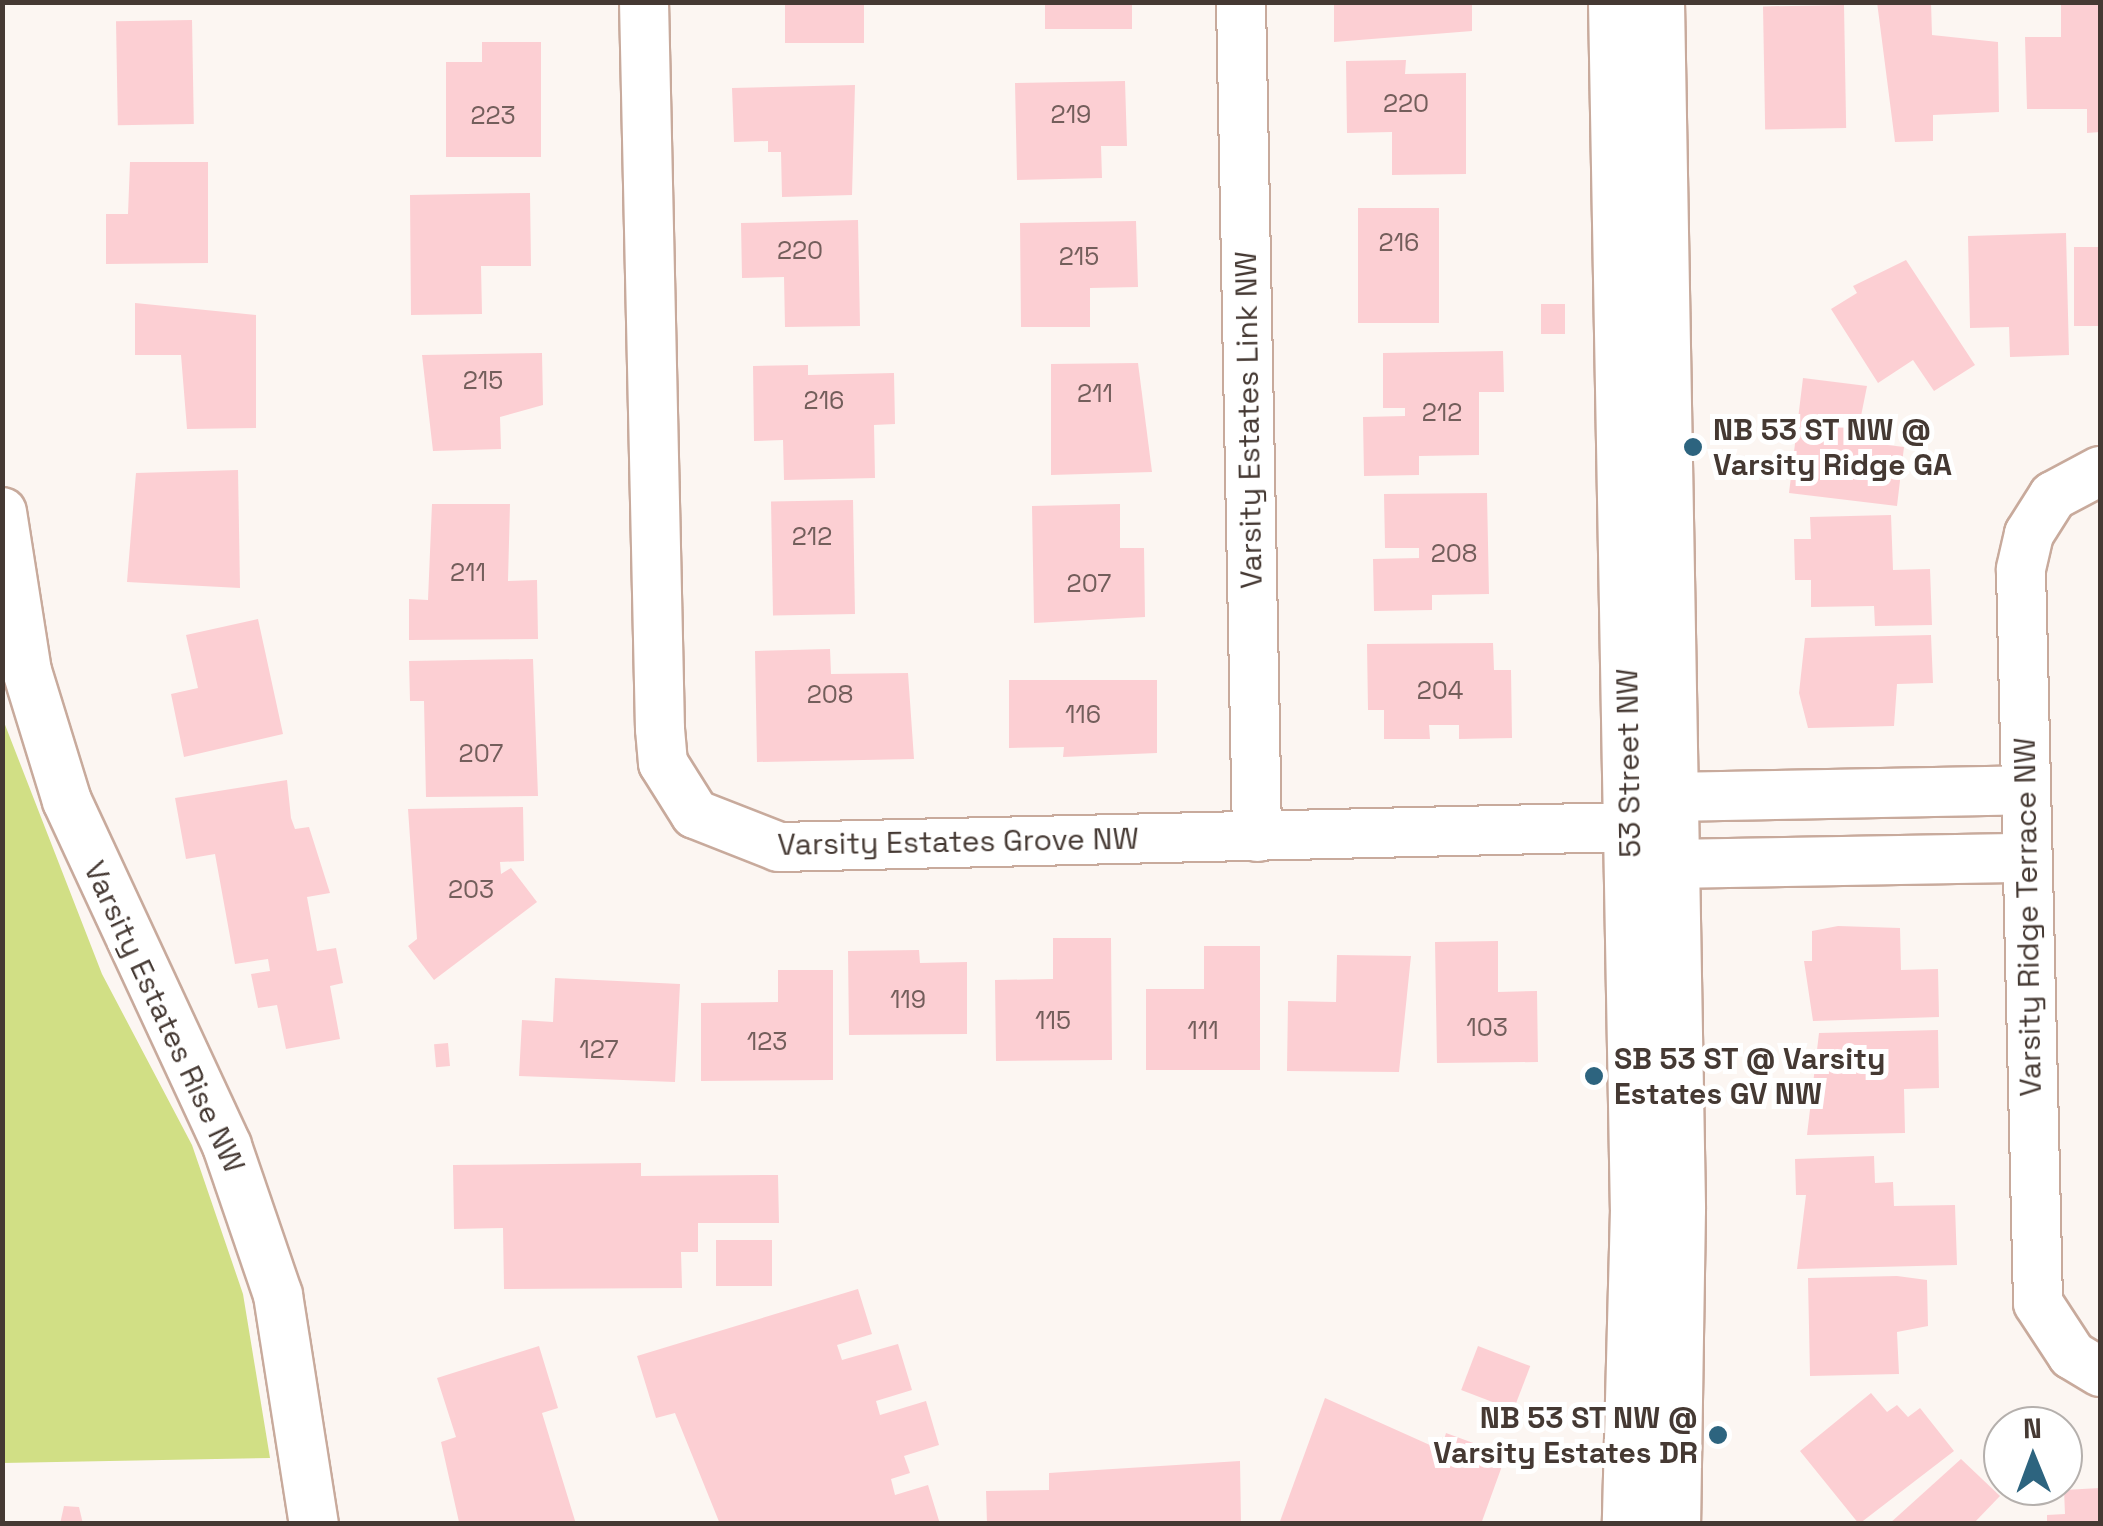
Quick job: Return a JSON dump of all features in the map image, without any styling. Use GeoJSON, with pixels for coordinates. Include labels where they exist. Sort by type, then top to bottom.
{"type":"FeatureCollection","features":[{"type":"Feature","properties":{"kind":"street","name":"Varsity Estates Grove NW"},"geometry":{"type":"LineString","coordinates":[[644,2],[660,728],[678,794],[718,830],[779,847],[1256,837],[2026,790]]}},
{"type":"Feature","properties":{"kind":"street","name":"Varsity Estates Link NW"},"geometry":{"type":"LineString","coordinates":[[1241,2],[1256,837]]}},
{"type":"Feature","properties":{"kind":"street","name":"53 Street NW"},"geometry":{"type":"LineString","coordinates":[[1616,2],[1650,812],[1672,864],[1672,1524]]}},
{"type":"Feature","properties":{"kind":"street","name":"53 Street NW"},"geometry":{"type":"LineString","coordinates":[[1630,1524],[1650,812],[1656,2]]}},
{"type":"Feature","properties":{"kind":"street","name":"Varsity Ridge Terrace NW"},"geometry":{"type":"LineString","coordinates":[[2100,471],[2053,496],[2029,534],[2021,570],[2038,1303],[2072,1355],[2100,1372]]}},
{"type":"Feature","properties":{"kind":"street","name":"Varsity Estates Rise NW"},"geometry":{"type":"LineString","coordinates":[[2,512],[27,671],[67,802],[227,1146],[278,1295],[314,1524]]}},
{"type":"Feature","properties":{"kind":"street"},"geometry":{"type":"LineString","coordinates":[[1672,864],[2028,858]]}},
{"type":"Feature","properties":{"kind":"green space"},"geometry":{"type":"Polygon","coordinates":[[[2,717],[102,974],[192,1145],[243,1294],[270,1458],[3,1463],[2,717]]]}},
{"type":"Feature","properties":{"kind":"building"},"geometry":{"type":"Polygon","coordinates":[[[785,2],[864,2],[864,43],[785,43],[785,2]]]}},
{"type":"Feature","properties":{"kind":"building"},"geometry":{"type":"Polygon","coordinates":[[[1045,2],[1132,2],[1132,29],[1045,29],[1045,2]]]}},
{"type":"Feature","properties":{"kind":"building"},"geometry":{"type":"Polygon","coordinates":[[[1334,2],[1472,2],[1472,31],[1334,42],[1334,2]]]}},
{"type":"Feature","properties":{"kind":"building"},"geometry":{"type":"Polygon","coordinates":[[[1877,2],[1931,2],[1932,35],[1998,42],[1999,112],[1933,115],[1933,141],[1895,142],[1877,2]]]}},
{"type":"Feature","properties":{"kind":"building"},"geometry":{"type":"Polygon","coordinates":[[[2061,2],[2100,2],[2100,132],[2087,133],[2087,109],[2027,109],[2025,37],[2061,37],[2061,2]]]}},
{"type":"Feature","properties":{"kind":"building"},"geometry":{"type":"Polygon","coordinates":[[[1844,5],[1846,128],[1765,129],[1763,6],[1844,5]]]}},
{"type":"Feature","properties":{"kind":"building"},"geometry":{"type":"Polygon","coordinates":[[[192,20],[194,124],[118,125],[116,21],[192,20]]]}},
{"type":"Feature","properties":{"kind":"building"},"geometry":{"type":"Polygon","coordinates":[[[482,42],[541,42],[541,157],[446,157],[446,62],[482,62],[482,42]]]}},
{"type":"Feature","properties":{"kind":"building"},"geometry":{"type":"Polygon","coordinates":[[[1406,60],[1405,74],[1466,73],[1466,174],[1392,175],[1392,132],[1347,133],[1346,61],[1406,60]]]}},
{"type":"Feature","properties":{"kind":"building"},"geometry":{"type":"Polygon","coordinates":[[[1125,81],[1127,146],[1101,146],[1102,178],[1017,180],[1015,83],[1125,81]]]}},
{"type":"Feature","properties":{"kind":"building"},"geometry":{"type":"Polygon","coordinates":[[[855,85],[852,195],[782,197],[781,152],[768,152],[768,141],[734,142],[732,88],[855,85]]]}},
{"type":"Feature","properties":{"kind":"building"},"geometry":{"type":"Polygon","coordinates":[[[130,162],[208,162],[208,263],[106,264],[106,214],[128,214],[130,162]]]}},
{"type":"Feature","properties":{"kind":"building"},"geometry":{"type":"Polygon","coordinates":[[[530,193],[531,266],[481,266],[482,314],[411,315],[410,195],[530,193]]]}},
{"type":"Feature","properties":{"kind":"building"},"geometry":{"type":"Polygon","coordinates":[[[1358,208],[1439,208],[1439,323],[1358,323],[1358,208]]]}},
{"type":"Feature","properties":{"kind":"building"},"geometry":{"type":"Polygon","coordinates":[[[858,220],[860,326],[785,327],[784,277],[742,278],[741,223],[858,220]]]}},
{"type":"Feature","properties":{"kind":"building"},"geometry":{"type":"Polygon","coordinates":[[[1136,221],[1138,287],[1090,288],[1090,327],[1021,327],[1020,223],[1136,221]]]}},
{"type":"Feature","properties":{"kind":"building"},"geometry":{"type":"Polygon","coordinates":[[[2066,233],[2069,355],[2010,357],[2009,327],[1970,328],[1968,236],[2066,233]]]}},
{"type":"Feature","properties":{"kind":"building"},"geometry":{"type":"Polygon","coordinates":[[[2074,247],[2100,247],[2100,326],[2074,326],[2074,247]]]}},
{"type":"Feature","properties":{"kind":"building"},"geometry":{"type":"Polygon","coordinates":[[[1906,260],[1975,365],[1934,391],[1913,360],[1878,383],[1831,309],[1857,293],[1853,286],[1906,260]]]}},
{"type":"Feature","properties":{"kind":"building"},"geometry":{"type":"Polygon","coordinates":[[[135,303],[256,315],[256,428],[187,429],[181,355],[135,355],[135,303]]]}},
{"type":"Feature","properties":{"kind":"building"},"geometry":{"type":"Polygon","coordinates":[[[1541,304],[1565,304],[1565,334],[1541,334],[1541,304]]]}},
{"type":"Feature","properties":{"kind":"building"},"geometry":{"type":"Polygon","coordinates":[[[1503,351],[1504,392],[1479,392],[1479,455],[1419,456],[1419,475],[1364,476],[1363,417],[1405,416],[1405,408],[1383,408],[1383,353],[1503,351]]]}},
{"type":"Feature","properties":{"kind":"building"},"geometry":{"type":"Polygon","coordinates":[[[542,353],[543,405],[500,417],[501,449],[433,451],[422,355],[542,353]]]}},
{"type":"Feature","properties":{"kind":"building"},"geometry":{"type":"Polygon","coordinates":[[[1138,363],[1152,472],[1051,475],[1051,364],[1138,363]]]}},
{"type":"Feature","properties":{"kind":"building"},"geometry":{"type":"Polygon","coordinates":[[[808,365],[808,375],[894,373],[895,424],[874,425],[875,478],[784,480],[783,440],[754,441],[753,366],[808,365]]]}},
{"type":"Feature","properties":{"kind":"building"},"geometry":{"type":"Polygon","coordinates":[[[1803,378],[1867,386],[1856,441],[1904,447],[1897,506],[1789,493],[1803,378]]]}},
{"type":"Feature","properties":{"kind":"building"},"geometry":{"type":"Polygon","coordinates":[[[238,470],[240,588],[127,582],[136,473],[238,470]]]}},
{"type":"Feature","properties":{"kind":"building"},"geometry":{"type":"Polygon","coordinates":[[[1487,493],[1489,594],[1432,595],[1432,610],[1374,611],[1373,559],[1419,558],[1419,548],[1385,548],[1384,494],[1487,493]]]}},
{"type":"Feature","properties":{"kind":"building"},"geometry":{"type":"Polygon","coordinates":[[[853,500],[855,614],[773,615],[771,501],[853,500]]]}},
{"type":"Feature","properties":{"kind":"building"},"geometry":{"type":"Polygon","coordinates":[[[432,504],[510,504],[508,581],[537,580],[538,639],[409,640],[409,599],[428,600],[432,504]]]}},
{"type":"Feature","properties":{"kind":"building"},"geometry":{"type":"Polygon","coordinates":[[[1120,504],[1120,548],[1144,548],[1145,617],[1034,623],[1032,506],[1120,504]]]}},
{"type":"Feature","properties":{"kind":"building"},"geometry":{"type":"Polygon","coordinates":[[[1891,515],[1893,570],[1930,569],[1932,625],[1875,626],[1874,606],[1811,607],[1811,580],[1795,580],[1794,539],[1811,539],[1810,517],[1891,515]]]}},
{"type":"Feature","properties":{"kind":"building"},"geometry":{"type":"Polygon","coordinates":[[[258,619],[283,734],[184,757],[171,694],[198,688],[186,635],[258,619]]]}},
{"type":"Feature","properties":{"kind":"building"},"geometry":{"type":"Polygon","coordinates":[[[1931,635],[1933,683],[1897,684],[1894,726],[1808,728],[1799,693],[1805,638],[1931,635]]]}},
{"type":"Feature","properties":{"kind":"building"},"geometry":{"type":"Polygon","coordinates":[[[1493,643],[1494,670],[1511,670],[1512,738],[1459,739],[1459,725],[1429,725],[1430,739],[1384,739],[1384,710],[1368,710],[1367,644],[1493,643]]]}},
{"type":"Feature","properties":{"kind":"building"},"geometry":{"type":"Polygon","coordinates":[[[830,649],[831,674],[908,673],[914,759],[757,762],[755,651],[830,649]]]}},
{"type":"Feature","properties":{"kind":"building"},"geometry":{"type":"Polygon","coordinates":[[[533,659],[538,796],[426,797],[424,701],[410,701],[409,661],[533,659]]]}},
{"type":"Feature","properties":{"kind":"building"},"geometry":{"type":"Polygon","coordinates":[[[1009,680],[1157,680],[1157,753],[1063,757],[1064,747],[1009,748],[1009,680]]]}},
{"type":"Feature","properties":{"kind":"building"},"geometry":{"type":"Polygon","coordinates":[[[287,780],[295,829],[309,827],[330,893],[307,897],[317,951],[336,948],[343,983],[330,986],[340,1039],[286,1049],[277,1005],[258,1008],[251,974],[270,971],[268,959],[235,964],[215,854],[186,859],[175,798],[287,780]]]}},
{"type":"Feature","properties":{"kind":"building"},"geometry":{"type":"Polygon","coordinates":[[[523,807],[524,861],[500,862],[501,874],[511,868],[537,902],[434,980],[408,946],[417,939],[408,809],[523,807]]]}},
{"type":"Feature","properties":{"kind":"building"},"geometry":{"type":"Polygon","coordinates":[[[1838,926],[1900,928],[1901,970],[1938,969],[1939,1017],[1813,1021],[1804,961],[1812,961],[1812,931],[1838,926]]]}},
{"type":"Feature","properties":{"kind":"building"},"geometry":{"type":"Polygon","coordinates":[[[1053,938],[1111,938],[1112,1060],[996,1061],[995,980],[1053,979],[1053,938]]]}},
{"type":"Feature","properties":{"kind":"building"},"geometry":{"type":"Polygon","coordinates":[[[1498,941],[1498,992],[1537,991],[1538,1062],[1437,1063],[1435,942],[1498,941]]]}},
{"type":"Feature","properties":{"kind":"building"},"geometry":{"type":"Polygon","coordinates":[[[1204,946],[1260,946],[1260,1070],[1146,1070],[1146,989],[1204,989],[1204,946]]]}},
{"type":"Feature","properties":{"kind":"building"},"geometry":{"type":"Polygon","coordinates":[[[919,950],[920,963],[967,962],[967,1034],[849,1035],[848,951],[919,950]]]}},
{"type":"Feature","properties":{"kind":"building"},"geometry":{"type":"Polygon","coordinates":[[[1337,955],[1411,956],[1399,1072],[1287,1071],[1288,1001],[1336,1002],[1337,955]]]}},
{"type":"Feature","properties":{"kind":"building"},"geometry":{"type":"Polygon","coordinates":[[[778,970],[833,970],[833,1080],[701,1081],[701,1003],[778,1002],[778,970]]]}},
{"type":"Feature","properties":{"kind":"building"},"geometry":{"type":"Polygon","coordinates":[[[555,978],[680,984],[675,1082],[519,1076],[522,1020],[553,1022],[555,978]]]}},
{"type":"Feature","properties":{"kind":"building"},"geometry":{"type":"Polygon","coordinates":[[[1938,1030],[1939,1088],[1904,1089],[1905,1133],[1807,1135],[1819,1033],[1938,1030]]]}},
{"type":"Feature","properties":{"kind":"building"},"geometry":{"type":"Polygon","coordinates":[[[448,1043],[450,1066],[436,1067],[434,1044],[448,1043]]]}},
{"type":"Feature","properties":{"kind":"building"},"geometry":{"type":"Polygon","coordinates":[[[1874,1156],[1875,1183],[1893,1182],[1894,1206],[1955,1205],[1957,1265],[1797,1269],[1806,1195],[1796,1195],[1795,1159],[1874,1156]]]}},
{"type":"Feature","properties":{"kind":"building"},"geometry":{"type":"Polygon","coordinates":[[[641,1163],[641,1176],[778,1175],[779,1223],[698,1223],[698,1252],[681,1252],[682,1288],[504,1289],[503,1228],[454,1229],[453,1165],[641,1163]]]}},
{"type":"Feature","properties":{"kind":"building"},"geometry":{"type":"Polygon","coordinates":[[[716,1240],[772,1240],[772,1286],[716,1286],[716,1240]]]}},
{"type":"Feature","properties":{"kind":"building"},"geometry":{"type":"Polygon","coordinates":[[[1897,1276],[1927,1280],[1928,1326],[1897,1332],[1899,1374],[1810,1376],[1808,1278],[1897,1276]]]}},
{"type":"Feature","properties":{"kind":"building"},"geometry":{"type":"Polygon","coordinates":[[[858,1289],[872,1334],[837,1345],[842,1360],[898,1344],[912,1390],[876,1401],[880,1415],[926,1401],[939,1445],[904,1456],[910,1473],[891,1479],[895,1495],[928,1485],[940,1524],[720,1524],[675,1413],[656,1418],[637,1356],[858,1289]]]}},
{"type":"Feature","properties":{"kind":"building"},"geometry":{"type":"Polygon","coordinates":[[[539,1346],[558,1408],[542,1413],[576,1524],[459,1522],[441,1442],[456,1437],[437,1378],[539,1346]]]}},
{"type":"Feature","properties":{"kind":"building"},"geometry":{"type":"Polygon","coordinates":[[[1478,1346],[1530,1366],[1513,1410],[1461,1390],[1478,1346]]]}},
{"type":"Feature","properties":{"kind":"building"},"geometry":{"type":"Polygon","coordinates":[[[1871,1393],[1887,1412],[1897,1405],[1908,1417],[1920,1408],[1954,1451],[1859,1524],[1800,1451],[1871,1393]]]}},
{"type":"Feature","properties":{"kind":"building"},"geometry":{"type":"Polygon","coordinates":[[[1325,1398],[1441,1450],[1446,1433],[1506,1455],[1481,1524],[1279,1524],[1325,1398]]]}},
{"type":"Feature","properties":{"kind":"building"},"geometry":{"type":"Polygon","coordinates":[[[1961,1459],[1983,1480],[1983,1506],[1990,1506],[1973,1524],[1889,1524],[1961,1459]]]}},
{"type":"Feature","properties":{"kind":"building"},"geometry":{"type":"Polygon","coordinates":[[[1240,1461],[1241,1524],[987,1524],[986,1491],[1049,1490],[1049,1473],[1240,1461]]]}},
{"type":"Feature","properties":{"kind":"building"},"geometry":{"type":"Polygon","coordinates":[[[2100,1488],[2100,1524],[2047,1524],[2047,1515],[2065,1514],[2065,1506],[2083,1506],[2083,1489],[2100,1488]]]}},
{"type":"Feature","properties":{"kind":"building"},"geometry":{"type":"Polygon","coordinates":[[[64,1506],[79,1507],[83,1524],[60,1524],[64,1506]]]}},
{"type":"Feature","properties":{"kind":"place","name":"NB 53 ST NW @ Varsity Ridge GA"},"geometry":{"type":"Point","coordinates":[1693,447]}},
{"type":"Feature","properties":{"kind":"place","name":"SB 53 ST @ Varsity Estates GV NW"},"geometry":{"type":"Point","coordinates":[1594,1076]}},
{"type":"Feature","properties":{"kind":"place","name":"NB 53 ST NW @ Varsity Estates DR"},"geometry":{"type":"Point","coordinates":[1718,1435]}}]}
